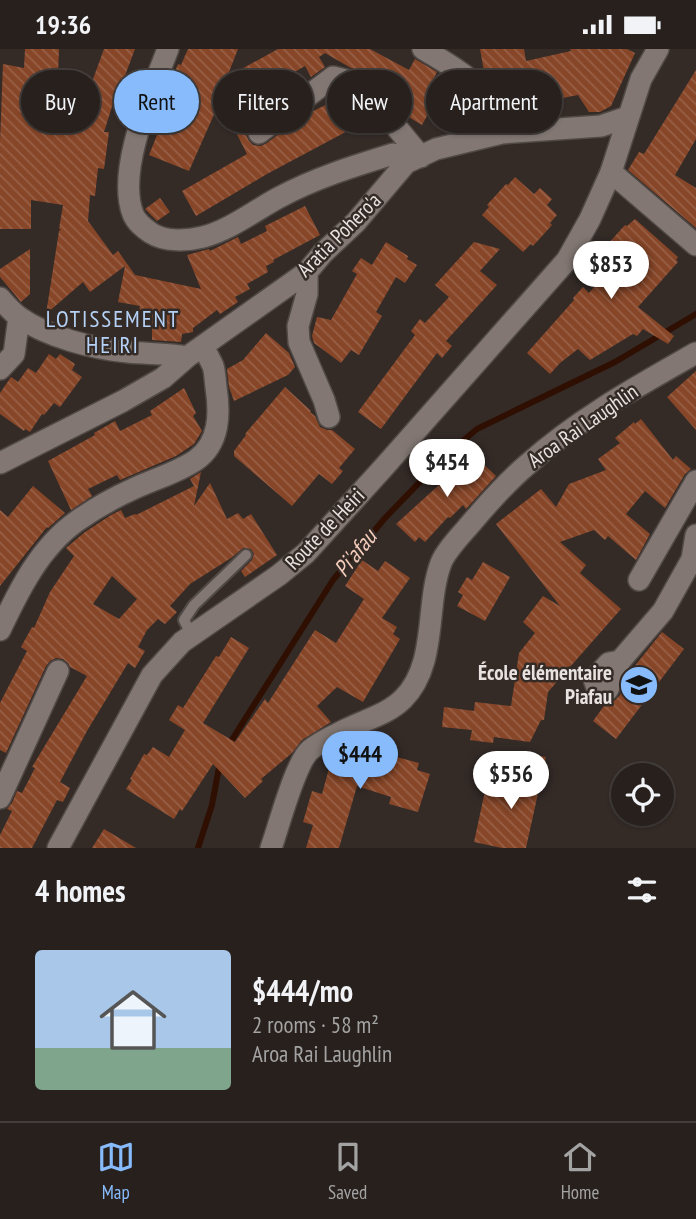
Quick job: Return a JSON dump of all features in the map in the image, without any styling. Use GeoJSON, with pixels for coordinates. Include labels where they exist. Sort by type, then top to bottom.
{"type":"FeatureCollection","features":[{"type":"Feature","properties":{"kind":"street"},"geometry":{"type":"LineString","coordinates":[[168,49],[141,123],[129,175],[133,214],[142,227],[156,236],[176,240],[203,237],[318,179],[393,154],[413,160]]}},
{"type":"Feature","properties":{"kind":"street"},"geometry":{"type":"LineString","coordinates":[[423,49],[464,75],[484,94],[496,112],[502,134]]}},
{"type":"Feature","properties":{"kind":"street","name":"Route de Heiri"},"geometry":{"type":"LineString","coordinates":[[58,848],[152,674],[182,642],[279,575],[306,553],[567,260],[590,219],[611,172],[641,79],[659,49]]}},
{"type":"Feature","properties":{"kind":"street"},"geometry":{"type":"LineString","coordinates":[[313,92],[333,77],[360,83],[413,160]]}},
{"type":"Feature","properties":{"kind":"street","name":"Aratia Pohero'a"},"geometry":{"type":"LineString","coordinates":[[0,463],[163,378],[307,272],[413,160],[436,149],[502,134],[601,125],[628,117]]}},
{"type":"Feature","properties":{"kind":"street"},"geometry":{"type":"LineString","coordinates":[[611,172],[696,245]]}},
{"type":"Feature","properties":{"kind":"street"},"geometry":{"type":"LineString","coordinates":[[307,272],[307,294],[298,326],[299,342],[329,417]]}},
{"type":"Feature","properties":{"kind":"street"},"geometry":{"type":"LineString","coordinates":[[0,298],[19,317],[32,325],[99,347],[125,352],[195,352],[213,367],[219,402],[218,426],[212,444],[198,459],[133,489],[75,523],[53,543],[36,565],[17,592],[0,629]]}},
{"type":"Feature","properties":{"kind":"street"},"geometry":{"type":"LineString","coordinates":[[0,369],[14,354],[19,317]]}},
{"type":"Feature","properties":{"kind":"street","name":"Aroa Rai Laughlin"},"geometry":{"type":"LineString","coordinates":[[271,848],[293,783],[309,751],[385,712],[403,699],[415,683],[423,662],[431,625],[435,581],[442,559],[499,491],[529,462],[588,417],[696,353]]}},
{"type":"Feature","properties":{"kind":"street"},"geometry":{"type":"LineString","coordinates":[[639,580],[696,481]]}},
{"type":"Feature","properties":{"kind":"street"},"geometry":{"type":"LineString","coordinates":[[620,661],[663,611],[692,559],[696,535]]}},
{"type":"Feature","properties":{"kind":"street"},"geometry":{"type":"LineString","coordinates":[[0,798],[58,671]]}},
{"type":"Feature","properties":{"kind":"lane"},"geometry":{"type":"LineString","coordinates":[[192,636],[184,620],[194,605],[246,555]]}},
{"type":"Feature","properties":{"kind":"building"},"geometry":{"type":"Polygon","coordinates":[[[25,49],[59,49],[58,70],[21,70],[21,133],[100,133],[100,70],[96,70],[104,49],[135,49],[127,70],[114,70],[114,100],[104,132],[109,132],[104,169],[98,168],[95,196],[90,195],[88,221],[113,255],[118,251],[135,275],[201,289],[187,255],[209,249],[210,251],[238,237],[241,244],[267,231],[265,226],[305,206],[320,235],[273,260],[274,262],[266,266],[268,272],[247,284],[250,289],[235,297],[238,302],[220,314],[217,310],[193,328],[193,332],[182,334],[181,342],[152,340],[152,311],[139,310],[140,306],[118,302],[125,266],[90,292],[83,282],[46,314],[63,205],[31,200],[31,229],[0,229],[3,64],[24,68],[25,49]]]}},
{"type":"Feature","properties":{"kind":"building"},"geometry":{"type":"Polygon","coordinates":[[[188,49],[238,49],[230,70],[213,70],[213,117],[189,171],[149,155],[158,133],[199,133],[199,70],[176,70],[178,64],[181,65],[188,49]]]}},
{"type":"Feature","properties":{"kind":"building"},"geometry":{"type":"Polygon","coordinates":[[[278,49],[370,49],[409,70],[360,70],[325,53],[319,57],[325,67],[313,76],[313,70],[307,70],[305,66],[298,70],[240,70],[278,49]]]}},
{"type":"Feature","properties":{"kind":"building"},"geometry":{"type":"Polygon","coordinates":[[[480,49],[524,49],[526,61],[571,51],[570,49],[627,49],[635,53],[611,106],[600,112],[589,112],[578,95],[562,98],[562,70],[484,70],[480,49]]]}},
{"type":"Feature","properties":{"kind":"building"},"geometry":{"type":"Polygon","coordinates":[[[415,59],[434,70],[426,70],[426,118],[422,125],[412,119],[412,70],[409,70],[415,59]]]}},
{"type":"Feature","properties":{"kind":"building"},"geometry":{"type":"Polygon","coordinates":[[[696,70],[696,139],[675,175],[696,188],[696,228],[628,170],[639,152],[644,154],[696,70]]]}},
{"type":"Feature","properties":{"kind":"building"},"geometry":{"type":"Polygon","coordinates":[[[327,104],[327,133],[344,133],[196,216],[182,191],[247,154],[236,133],[246,133],[253,145],[261,146],[280,133],[313,133],[313,111],[327,104]]]}},
{"type":"Feature","properties":{"kind":"building"},"geometry":{"type":"Polygon","coordinates":[[[515,177],[534,194],[540,188],[552,199],[547,205],[557,215],[550,223],[552,225],[533,246],[531,244],[523,252],[482,215],[489,207],[487,205],[515,177]]]}},
{"type":"Feature","properties":{"kind":"building"},"geometry":{"type":"Polygon","coordinates":[[[160,198],[170,212],[157,221],[145,209],[160,198]]]}},
{"type":"Feature","properties":{"kind":"building"},"geometry":{"type":"Polygon","coordinates":[[[635,219],[678,257],[678,262],[638,307],[674,336],[668,344],[643,329],[637,336],[633,334],[590,360],[578,349],[550,374],[527,353],[583,287],[589,293],[613,266],[601,256],[609,247],[606,246],[625,225],[635,219]]]}},
{"type":"Feature","properties":{"kind":"building"},"geometry":{"type":"Polygon","coordinates":[[[386,242],[417,265],[405,283],[396,277],[376,312],[382,316],[359,355],[351,350],[341,363],[314,343],[312,336],[317,317],[331,320],[357,274],[352,271],[361,258],[372,265],[386,242]]]}},
{"type":"Feature","properties":{"kind":"building"},"geometry":{"type":"Polygon","coordinates":[[[474,242],[500,249],[480,271],[497,285],[446,341],[452,346],[442,358],[437,353],[381,429],[358,412],[415,335],[411,331],[420,319],[425,323],[449,297],[435,285],[474,242]]]}},
{"type":"Feature","properties":{"kind":"building"},"geometry":{"type":"Polygon","coordinates":[[[30,249],[30,294],[21,302],[0,277],[0,269],[30,249]]]}},
{"type":"Feature","properties":{"kind":"building"},"geometry":{"type":"Polygon","coordinates":[[[266,333],[289,353],[295,367],[288,375],[234,401],[227,369],[243,360],[266,333]]]}},
{"type":"Feature","properties":{"kind":"building"},"geometry":{"type":"Polygon","coordinates":[[[49,354],[56,359],[60,354],[75,364],[72,370],[82,377],[60,407],[54,403],[42,414],[30,432],[25,429],[24,431],[0,414],[0,393],[11,377],[18,382],[28,368],[36,373],[49,354]]]}},
{"type":"Feature","properties":{"kind":"building"},"geometry":{"type":"Polygon","coordinates":[[[696,371],[696,430],[667,397],[696,371]]]}},
{"type":"Feature","properties":{"kind":"building"},"geometry":{"type":"Polygon","coordinates":[[[285,387],[311,411],[320,427],[332,430],[355,449],[339,468],[343,471],[332,484],[319,474],[292,506],[234,456],[234,451],[245,434],[285,387]]]}},
{"type":"Feature","properties":{"kind":"building"},"geometry":{"type":"Polygon","coordinates":[[[184,388],[196,413],[193,416],[202,431],[194,444],[176,456],[120,480],[117,475],[88,489],[92,496],[71,510],[48,461],[115,421],[120,431],[152,415],[150,411],[184,388]]]}},
{"type":"Feature","properties":{"kind":"building"},"geometry":{"type":"Polygon","coordinates":[[[641,419],[673,460],[676,456],[691,469],[685,474],[665,508],[645,491],[626,514],[650,534],[636,560],[608,536],[605,540],[594,530],[560,542],[586,565],[580,573],[621,609],[548,692],[544,720],[541,720],[530,742],[494,737],[493,743],[470,740],[472,730],[442,727],[444,707],[474,711],[475,702],[511,706],[519,653],[535,633],[523,622],[543,596],[560,606],[496,524],[541,489],[556,507],[569,484],[606,470],[598,459],[620,443],[615,438],[641,419]]]}},
{"type":"Feature","properties":{"kind":"building"},"geometry":{"type":"Polygon","coordinates":[[[473,454],[496,476],[466,509],[463,505],[448,517],[425,542],[419,537],[415,542],[396,524],[473,454]]]}},
{"type":"Feature","properties":{"kind":"building"},"geometry":{"type":"Polygon","coordinates":[[[201,472],[194,506],[210,483],[227,519],[238,513],[243,519],[251,514],[277,555],[245,577],[241,571],[254,554],[251,549],[243,548],[190,584],[170,606],[177,612],[165,624],[158,619],[147,630],[138,647],[145,651],[135,668],[128,663],[87,731],[60,782],[70,788],[63,802],[57,800],[32,848],[0,848],[0,835],[12,811],[7,809],[17,791],[22,793],[35,768],[32,767],[87,676],[70,667],[63,659],[50,661],[6,753],[0,750],[0,703],[27,651],[21,647],[32,627],[34,628],[50,592],[74,556],[66,548],[85,532],[121,510],[125,518],[136,515],[194,486],[190,479],[201,472]],[[112,576],[93,604],[119,619],[137,599],[112,576]]]}},
{"type":"Feature","properties":{"kind":"building"},"geometry":{"type":"Polygon","coordinates":[[[33,486],[65,513],[47,527],[0,586],[0,510],[8,517],[33,486]]]}},
{"type":"Feature","properties":{"kind":"building"},"geometry":{"type":"Polygon","coordinates":[[[362,560],[378,571],[385,561],[410,578],[382,618],[397,627],[393,634],[400,639],[363,702],[337,687],[317,706],[331,722],[302,740],[245,798],[213,764],[174,819],[126,789],[144,754],[147,755],[153,747],[169,757],[185,730],[169,720],[178,705],[183,708],[231,637],[249,648],[203,723],[235,742],[265,699],[268,703],[315,630],[336,643],[364,599],[345,586],[362,560]]]}},
{"type":"Feature","properties":{"kind":"building"},"geometry":{"type":"Polygon","coordinates":[[[483,562],[510,577],[485,621],[457,606],[463,595],[458,592],[467,577],[472,580],[483,562]]]}},
{"type":"Feature","properties":{"kind":"building","name":"École élémentaire Piafau"},"geometry":{"type":"Polygon","coordinates":[[[662,632],[684,649],[616,739],[593,721],[607,702],[614,701],[620,695],[629,673],[662,632]]]}},
{"type":"Feature","properties":{"kind":"building"},"geometry":{"type":"Polygon","coordinates":[[[342,746],[388,760],[389,755],[419,763],[417,770],[430,774],[418,812],[389,804],[391,797],[357,786],[339,848],[306,848],[313,825],[303,822],[312,791],[322,794],[334,750],[342,746]]]}},
{"type":"Feature","properties":{"kind":"building"},"geometry":{"type":"Polygon","coordinates":[[[529,754],[546,757],[526,848],[502,848],[474,842],[485,791],[519,799],[529,754]]]}},
{"type":"Feature","properties":{"kind":"building"},"geometry":{"type":"Polygon","coordinates":[[[104,829],[136,848],[92,848],[104,829]]]}},
{"type":"Feature","properties":{"kind":"waterway","name":"Pi'afau"},"geometry":{"type":"LineString","coordinates":[[228,746],[333,580],[385,518],[446,455],[477,429],[615,362],[696,314]]}},
{"type":"Feature","properties":{"kind":"waterway","name":"Pi'afau"},"geometry":{"type":"LineString","coordinates":[[198,848],[212,805],[220,762]]}},
{"type":"Feature","properties":{"kind":"place","name":"École élémentaire Piafau"},"geometry":{"type":"Point","coordinates":[639,685]}},
{"type":"Feature","properties":{"kind":"district","name":"LOTISSEMENT HEIRI"},"geometry":{"type":"Point","coordinates":[113,332]}}]}
